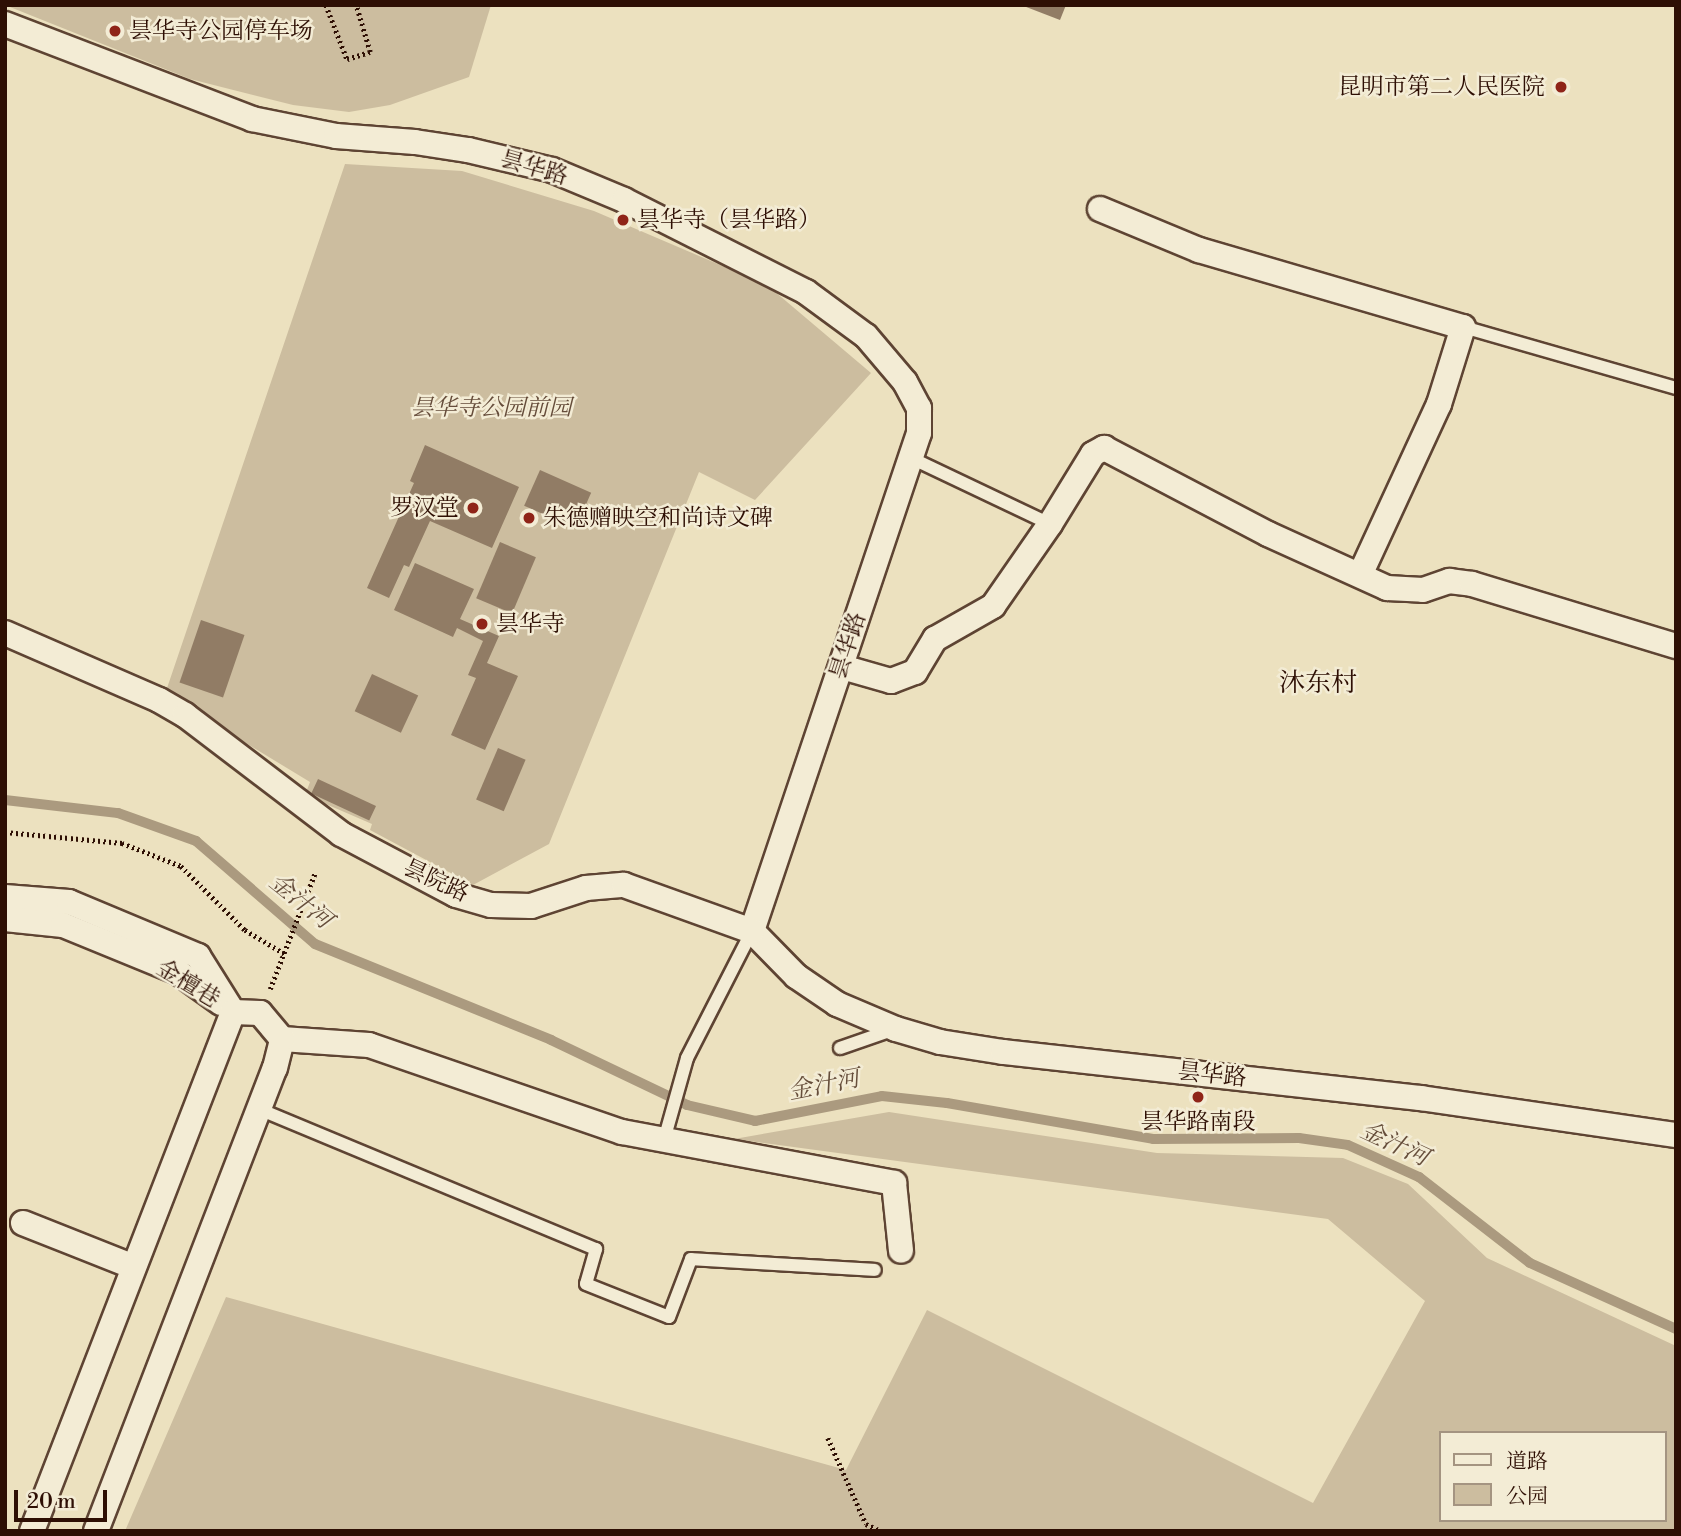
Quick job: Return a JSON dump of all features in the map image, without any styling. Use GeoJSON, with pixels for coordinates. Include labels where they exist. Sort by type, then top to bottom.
{"type":"FeatureCollection","features":[{"type":"Feature","properties":{"kind":"street","name":"昙华路"},"geometry":{"type":"LineString","coordinates":[[5,24],[252,119],[336,136],[415,142],[468,150],[552,170],[624,200],[806,292],[866,336],[905,382],[919,408],[919,433],[752,931],[796,976],[836,1004],[896,1029],[940,1042],[1003,1052],[1421,1098],[1676,1135]]}},
{"type":"Feature","properties":{"kind":"street"},"geometry":{"type":"LineString","coordinates":[[1100,209],[1199,250],[1462,327],[1439,404],[1360,575]]}},
{"type":"Feature","properties":{"kind":"street"},"geometry":{"type":"LineString","coordinates":[[842,667],[891,681],[915,672],[934,639],[993,606],[1050,524],[1093,454],[1104,449],[1268,534],[1387,588],[1423,590],[1448,581],[1472,584],[1676,646]]}},
{"type":"Feature","properties":{"kind":"street","name":"昙院路"},"geometry":{"type":"LineString","coordinates":[[5,633],[159,700],[228,747],[341,834],[456,895],[491,905],[531,906],[586,888],[624,885],[752,931]]}},
{"type":"Feature","properties":{"kind":"street","name":"金檀巷"},"geometry":{"type":"LineString","coordinates":[[5,897],[69,902],[198,956],[233,1012]]}},
{"type":"Feature","properties":{"kind":"street","name":"金檀巷"},"geometry":{"type":"LineString","coordinates":[[5,919],[63,925],[178,972],[233,1012]]}},
{"type":"Feature","properties":{"kind":"street"},"geometry":{"type":"LineString","coordinates":[[32,1531],[233,1012],[260,1013],[282,1039],[369,1045],[622,1132],[894,1183],[901,1251]]}},
{"type":"Feature","properties":{"kind":"street"},"geometry":{"type":"LineString","coordinates":[[96,1531],[275,1068],[282,1039]]}},
{"type":"Feature","properties":{"kind":"street"},"geometry":{"type":"LineString","coordinates":[[23,1223],[134,1267]]}},
{"type":"Feature","properties":{"kind":"lane"},"geometry":{"type":"LineString","coordinates":[[1462,327],[1676,388]]}},
{"type":"Feature","properties":{"kind":"lane"},"geometry":{"type":"LineString","coordinates":[[911,458],[1050,524]]}},
{"type":"Feature","properties":{"kind":"lane"},"geometry":{"type":"LineString","coordinates":[[664,1140],[687,1058],[752,931]]}},
{"type":"Feature","properties":{"kind":"lane"},"geometry":{"type":"LineString","coordinates":[[841,1048],[896,1029]]}},
{"type":"Feature","properties":{"kind":"lane"},"geometry":{"type":"LineString","coordinates":[[259,1109],[596,1249],[586,1283],[669,1317],[691,1259],[875,1270]]}},
{"type":"Feature","properties":{"kind":"path"},"geometry":{"type":"LineString","coordinates":[[326,5],[346,59],[370,51],[356,5]]}},
{"type":"Feature","properties":{"kind":"path"},"geometry":{"type":"LineString","coordinates":[[5,832],[121,843],[181,866],[245,930],[285,954]]}},
{"type":"Feature","properties":{"kind":"path"},"geometry":{"type":"LineString","coordinates":[[260,1013],[315,873]]}},
{"type":"Feature","properties":{"kind":"path"},"geometry":{"type":"LineString","coordinates":[[828,1438],[866,1524],[881,1531]]}},
{"type":"Feature","properties":{"kind":"green space"},"geometry":{"type":"Polygon","coordinates":[[[5,5],[491,5],[469,77],[390,105],[349,112],[293,105],[190,79],[5,5]]]}},
{"type":"Feature","properties":{"kind":"green space","name":"昙华寺公园前园"},"geometry":{"type":"Polygon","coordinates":[[[345,164],[462,171],[594,211],[767,285],[871,373],[755,500],[699,472],[549,844],[473,885],[370,830],[372,824],[305,795],[310,782],[165,694],[345,164]]]}},
{"type":"Feature","properties":{"kind":"green space"},"geometry":{"type":"Polygon","coordinates":[[[889,1112],[1157,1153],[1343,1158],[1408,1184],[1487,1258],[1676,1346],[1676,1531],[125,1531],[226,1297],[846,1470],[927,1310],[1313,1503],[1425,1301],[1328,1219],[734,1139],[889,1112]]]}},
{"type":"Feature","properties":{"kind":"building"},"geometry":{"type":"Polygon","coordinates":[[[1021,5],[1066,5],[1060,20],[1021,5]]]}},
{"type":"Feature","properties":{"kind":"building"},"geometry":{"type":"Polygon","coordinates":[[[425,445],[519,487],[492,548],[430,521],[409,567],[404,565],[389,598],[367,588],[414,483],[410,481],[425,445]]]}},
{"type":"Feature","properties":{"kind":"building"},"geometry":{"type":"Polygon","coordinates":[[[540,470],[591,493],[575,528],[524,506],[540,470]]]}},
{"type":"Feature","properties":{"kind":"building"},"geometry":{"type":"Polygon","coordinates":[[[500,542],[536,557],[512,613],[476,598],[500,542]]]}},
{"type":"Feature","properties":{"kind":"building"},"geometry":{"type":"Polygon","coordinates":[[[415,563],[474,589],[460,619],[499,636],[487,663],[518,676],[485,750],[451,735],[476,678],[468,675],[483,641],[457,628],[453,637],[394,610],[415,563]]]}},
{"type":"Feature","properties":{"kind":"building"},"geometry":{"type":"Polygon","coordinates":[[[201,620],[244,635],[223,697],[180,682],[201,620]]]}},
{"type":"Feature","properties":{"kind":"building"},"geometry":{"type":"Polygon","coordinates":[[[372,674],[418,696],[401,733],[355,711],[372,674]]]}},
{"type":"Feature","properties":{"kind":"building"},"geometry":{"type":"Polygon","coordinates":[[[498,748],[526,760],[504,811],[476,800],[498,748]]]}},
{"type":"Feature","properties":{"kind":"building"},"geometry":{"type":"Polygon","coordinates":[[[318,779],[376,806],[369,821],[311,794],[318,779]]]}},
{"type":"Feature","properties":{"kind":"waterway","name":"金汁河"},"geometry":{"type":"LineString","coordinates":[[5,800],[118,813],[196,841],[315,944],[551,1040],[687,1105],[755,1121],[882,1096],[947,1103],[1153,1139],[1299,1138],[1348,1145],[1419,1177],[1530,1263],[1676,1329]]}},
{"type":"Feature","properties":{"kind":"place","name":"昙华寺公园停车场"},"geometry":{"type":"Point","coordinates":[115,31]}},
{"type":"Feature","properties":{"kind":"place","name":"昆明市第二人民医院"},"geometry":{"type":"Point","coordinates":[1561,87]}},
{"type":"Feature","properties":{"kind":"place","name":"昙华寺（昙华路）"},"geometry":{"type":"Point","coordinates":[623,220]}},
{"type":"Feature","properties":{"kind":"place","name":"罗汉堂"},"geometry":{"type":"Point","coordinates":[473,508]}},
{"type":"Feature","properties":{"kind":"place","name":"朱德赠映空和尚诗文碑"},"geometry":{"type":"Point","coordinates":[529,518]}},
{"type":"Feature","properties":{"kind":"place","name":"昙华寺"},"geometry":{"type":"Point","coordinates":[482,624]}},
{"type":"Feature","properties":{"kind":"place","name":"昙华路南段"},"geometry":{"type":"Point","coordinates":[1198,1097]}},
{"type":"Feature","properties":{"kind":"district","name":"沐东村"},"geometry":{"type":"Point","coordinates":[1318,684]}}]}
